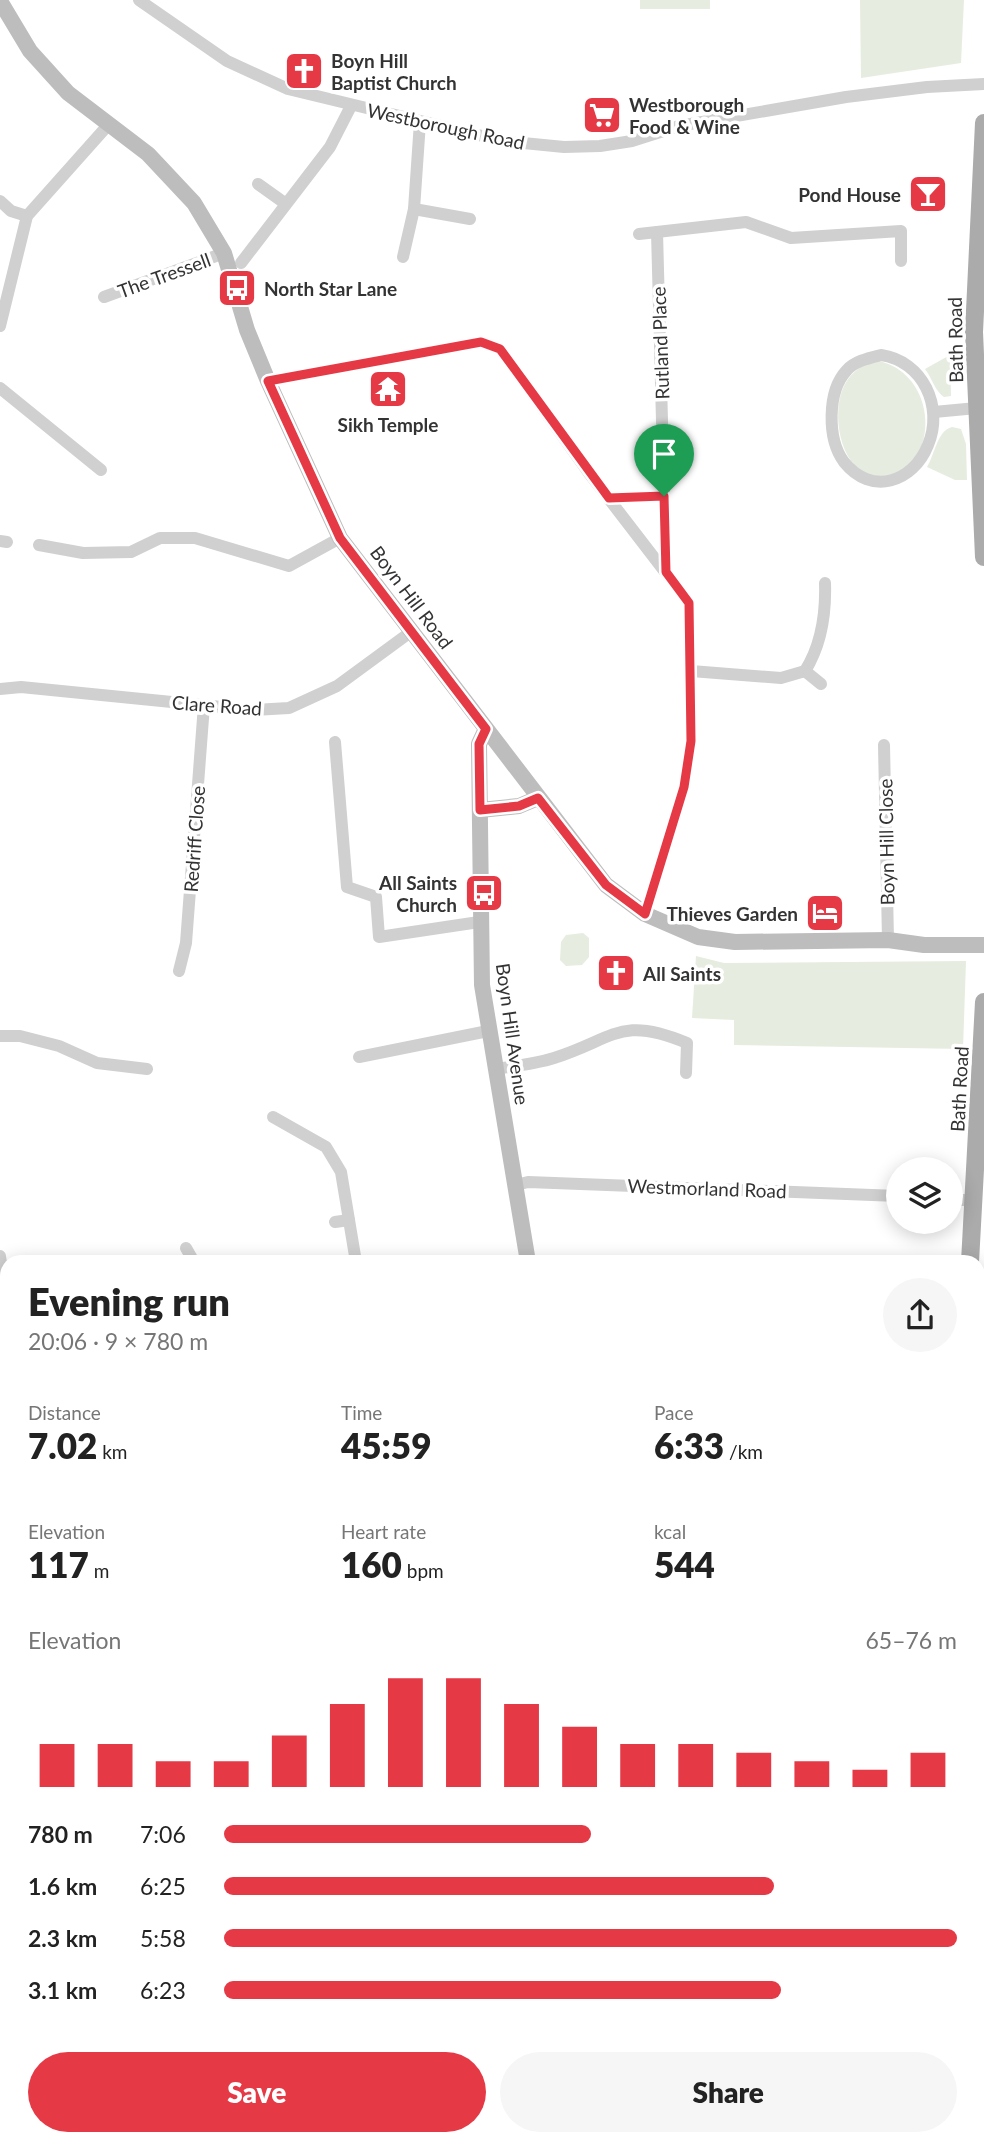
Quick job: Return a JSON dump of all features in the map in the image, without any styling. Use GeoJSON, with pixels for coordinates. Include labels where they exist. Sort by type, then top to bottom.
{"type":"FeatureCollection","features":[{"type":"Feature","properties":{"kind":"main road","name":"Bath Road"},"geometry":{"type":"LineString","coordinates":[[984,123],[976,239],[979,356],[977,408],[984,558]]}},
{"type":"Feature","properties":{"kind":"main road","name":"Bath Road"},"geometry":{"type":"LineString","coordinates":[[971,1255],[984,1003]]}},
{"type":"Feature","properties":{"kind":"street","name":"Westborough Road"},"geometry":{"type":"LineString","coordinates":[[139,0],[187,35],[257,77],[288,89],[351,106],[503,141],[564,147],[600,146],[642,138],[680,126],[806,104],[927,87],[984,85]]}},
{"type":"Feature","properties":{"kind":"street","name":"Boyn Hill Road"},"geometry":{"type":"LineString","coordinates":[[0,1],[30,51],[68,93],[148,154],[194,203],[223,253],[247,330],[340,538],[606,885],[645,914],[698,937],[735,942],[888,940],[924,945],[984,945]]}},
{"type":"Feature","properties":{"kind":"street"},"geometry":{"type":"LineString","coordinates":[[241,263],[330,147],[351,106]]}},
{"type":"Feature","properties":{"kind":"street"},"geometry":{"type":"LineString","coordinates":[[403,257],[414,209],[420,121]]}},
{"type":"Feature","properties":{"kind":"street"},"geometry":{"type":"LineString","coordinates":[[0,326],[27,216],[109,124]]}},
{"type":"Feature","properties":{"kind":"street"},"geometry":{"type":"LineString","coordinates":[[258,184],[286,204]]}},
{"type":"Feature","properties":{"kind":"street"},"geometry":{"type":"LineString","coordinates":[[0,201],[11,211],[27,216]]}},
{"type":"Feature","properties":{"kind":"street"},"geometry":{"type":"LineString","coordinates":[[414,209],[471,219]]}},
{"type":"Feature","properties":{"kind":"street"},"geometry":{"type":"LineString","coordinates":[[639,234],[746,222],[791,238],[901,232],[901,261]]}},
{"type":"Feature","properties":{"kind":"street","name":"Rutland Place"},"geometry":{"type":"LineString","coordinates":[[657,232],[666,572]]}},
{"type":"Feature","properties":{"kind":"street","name":"The Tressell"},"geometry":{"type":"LineString","coordinates":[[104,297],[223,253]]}},
{"type":"Feature","properties":{"kind":"street"},"geometry":{"type":"LineString","coordinates":[[268,381],[481,342],[500,349],[689,603],[691,741],[684,787],[645,914]]}},
{"type":"Feature","properties":{"kind":"street"},"geometry":{"type":"LineString","coordinates":[[893,357],[908,364],[925,384],[934,412],[931,438],[918,465],[909,474],[887,483],[860,476],[851,468],[843,460],[833,432],[834,398],[838,383],[847,369],[869,358],[893,357]]}},
{"type":"Feature","properties":{"kind":"street"},"geometry":{"type":"LineString","coordinates":[[0,388],[101,470]]}},
{"type":"Feature","properties":{"kind":"street"},"geometry":{"type":"LineString","coordinates":[[934,412],[977,408]]}},
{"type":"Feature","properties":{"kind":"street"},"geometry":{"type":"LineString","coordinates":[[609,498],[664,496]]}},
{"type":"Feature","properties":{"kind":"street"},"geometry":{"type":"LineString","coordinates":[[39,545],[83,553],[131,552],[160,538],[195,538],[289,566],[340,538]]}},
{"type":"Feature","properties":{"kind":"street"},"geometry":{"type":"LineString","coordinates":[[691,671],[781,678],[805,671],[817,652],[826,608],[825,583]]}},
{"type":"Feature","properties":{"kind":"street","name":"Clare Road"},"geometry":{"type":"LineString","coordinates":[[0,689],[22,687],[252,710],[289,708],[337,686],[412,631]]}},
{"type":"Feature","properties":{"kind":"street"},"geometry":{"type":"LineString","coordinates":[[805,671],[821,684]]}},
{"type":"Feature","properties":{"kind":"street","name":"Redriff Close"},"geometry":{"type":"LineString","coordinates":[[179,971],[186,943],[204,705]]}},
{"type":"Feature","properties":{"kind":"street","name":"Boyn Hill Avenue"},"geometry":{"type":"LineString","coordinates":[[486,729],[479,744],[479,922],[482,985],[527,1255]]}},
{"type":"Feature","properties":{"kind":"street"},"geometry":{"type":"LineString","coordinates":[[335,742],[347,887],[376,897],[379,937],[479,922]]}},
{"type":"Feature","properties":{"kind":"street","name":"Boyn Hill Close"},"geometry":{"type":"LineString","coordinates":[[884,745],[888,940]]}},
{"type":"Feature","properties":{"kind":"street"},"geometry":{"type":"LineString","coordinates":[[480,810],[519,806],[538,798]]}},
{"type":"Feature","properties":{"kind":"street"},"geometry":{"type":"LineString","coordinates":[[496,1069],[554,1058],[616,1031],[639,1029],[662,1032],[687,1043],[686,1073]]}},
{"type":"Feature","properties":{"kind":"street"},"geometry":{"type":"LineString","coordinates":[[359,1057],[488,1031]]}},
{"type":"Feature","properties":{"kind":"street"},"geometry":{"type":"LineString","coordinates":[[0,1036],[20,1036],[60,1046],[97,1063],[146,1069]]}},
{"type":"Feature","properties":{"kind":"street"},"geometry":{"type":"LineString","coordinates":[[273,1117],[326,1147],[341,1172],[355,1255]]}},
{"type":"Feature","properties":{"kind":"street","name":"Westmorland Road"},"geometry":{"type":"LineString","coordinates":[[516,1185],[528,1182],[886,1196]]}},
{"type":"Feature","properties":{"kind":"street"},"geometry":{"type":"LineString","coordinates":[[963,1200],[975,1200]]}},
{"type":"Feature","properties":{"kind":"street"},"geometry":{"type":"LineString","coordinates":[[335,1222],[349,1220]]}},
{"type":"Feature","properties":{"kind":"street"},"geometry":{"type":"LineString","coordinates":[[187,1248],[190,1255]]}},
{"type":"Feature","properties":{"kind":"shaded area"},"geometry":{"type":"Polygon","coordinates":[[[640,0],[710,0],[710,9],[640,9],[640,0]]]}},
{"type":"Feature","properties":{"kind":"shaded area"},"geometry":{"type":"Polygon","coordinates":[[[860,0],[964,0],[961,63],[861,78],[860,0]]]}},
{"type":"Feature","properties":{"kind":"shaded area"},"geometry":{"type":"Polygon","coordinates":[[[950,355],[951,396],[944,397],[925,369],[950,355]]]}},
{"type":"Feature","properties":{"kind":"shaded area"},"geometry":{"type":"Polygon","coordinates":[[[873,360],[895,367],[911,381],[921,399],[925,419],[924,439],[916,457],[903,470],[884,476],[869,475],[858,468],[842,443],[839,427],[840,396],[845,384],[857,370],[873,360]]]}},
{"type":"Feature","properties":{"kind":"shaded area"},"geometry":{"type":"Polygon","coordinates":[[[952,427],[961,429],[966,444],[967,480],[955,480],[927,467],[943,433],[952,427]]]}},
{"type":"Feature","properties":{"kind":"shaded area"},"geometry":{"type":"Polygon","coordinates":[[[583,933],[589,938],[589,957],[582,965],[566,966],[560,960],[561,942],[566,935],[583,933]]]}},
{"type":"Feature","properties":{"kind":"shaded area"},"geometry":{"type":"Polygon","coordinates":[[[696,956],[724,963],[966,961],[963,1049],[734,1045],[734,1020],[692,1018],[696,956]]]}},
{"type":"Feature","properties":{"kind":"place","name":"Boyn Hill Baptist Church"},"geometry":{"type":"Point","coordinates":[304,71]}},
{"type":"Feature","properties":{"kind":"place","name":"Westborough Food & Wine"},"geometry":{"type":"Point","coordinates":[602,115]}},
{"type":"Feature","properties":{"kind":"place","name":"Pond House"},"geometry":{"type":"Point","coordinates":[928,194]}},
{"type":"Feature","properties":{"kind":"place","name":"North Star Lane"},"geometry":{"type":"Point","coordinates":[237,288]}},
{"type":"Feature","properties":{"kind":"place","name":"Sikh Temple"},"geometry":{"type":"Point","coordinates":[388,389]}},
{"type":"Feature","properties":{"kind":"place","name":"All Saints Church"},"geometry":{"type":"Point","coordinates":[484,893]}},
{"type":"Feature","properties":{"kind":"place","name":"Thieves Garden"},"geometry":{"type":"Point","coordinates":[825,913]}},
{"type":"Feature","properties":{"kind":"place","name":"All Saints"},"geometry":{"type":"Point","coordinates":[616,973]}},
{"type":"Feature","properties":{"kind":"route"},"geometry":{"type":"LineString","coordinates":[[481,342],[500,349],[609,498],[664,496],[666,572],[689,603],[691,741],[684,787],[645,914],[606,885],[538,798],[519,806],[480,810],[479,744],[486,729],[340,538],[328,518],[268,381],[481,342]]}}]}
